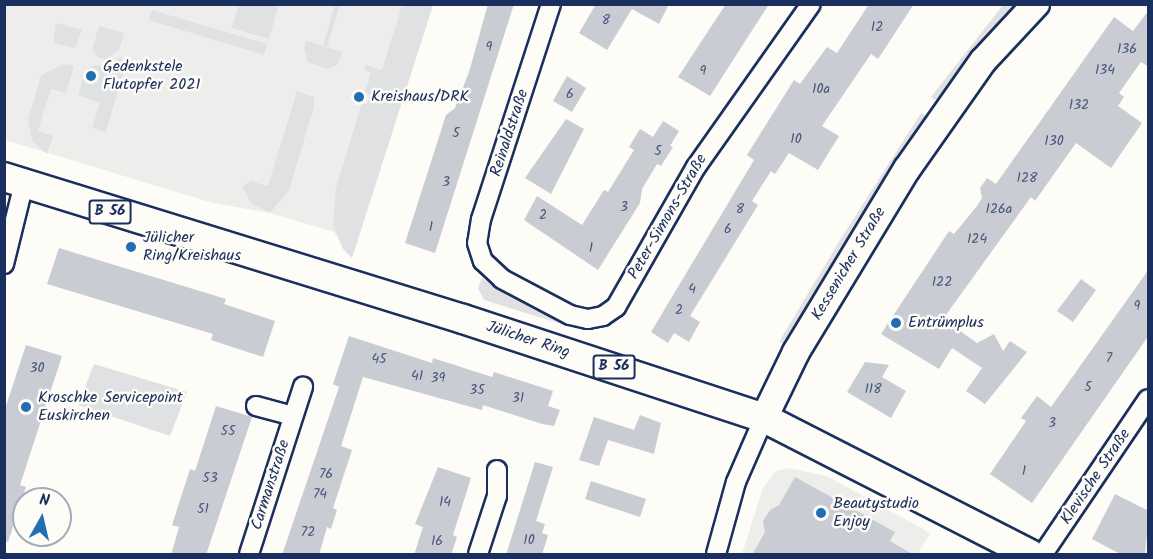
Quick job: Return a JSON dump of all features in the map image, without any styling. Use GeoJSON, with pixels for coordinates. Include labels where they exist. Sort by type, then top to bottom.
{"type":"FeatureCollection","features":[{"type":"Feature","properties":{"kind":"main road","name":"Kessenicher Straße"},"geometry":{"type":"LineString","coordinates":[[764,418],[796,352],[907,169],[983,61],[1036,4]]}},
{"type":"Feature","properties":{"kind":"main road","name":"Jülicher Ring"},"geometry":{"type":"LineString","coordinates":[[14,180],[88,206],[463,319],[764,418],[1030,555]]}},
{"type":"Feature","properties":{"kind":"street","name":"Reinaldstraße"},"geometry":{"type":"LineString","coordinates":[[483,261],[477,243],[479,228],[551,4]]}},
{"type":"Feature","properties":{"kind":"street","name":"Peter-Simons-Straße"},"geometry":{"type":"LineString","coordinates":[[483,261],[502,279],[570,315],[588,319],[610,312],[702,158],[811,4]]}},
{"type":"Feature","properties":{"kind":"street"},"geometry":{"type":"LineString","coordinates":[[4,264],[14,180]]}},
{"type":"Feature","properties":{"kind":"street","name":"Carmanstraße"},"geometry":{"type":"LineString","coordinates":[[249,555],[303,387]]}},
{"type":"Feature","properties":{"kind":"street","name":"Klevische Straße"},"geometry":{"type":"LineString","coordinates":[[1043,555],[1149,399]]}},
{"type":"Feature","properties":{"kind":"street"},"geometry":{"type":"LineString","coordinates":[[256,406],[293,416]]}},
{"type":"Feature","properties":{"kind":"street","name":"Kessenicher Straße"},"geometry":{"type":"LineString","coordinates":[[716,555],[736,482],[764,418]]}},
{"type":"Feature","properties":{"kind":"street"},"geometry":{"type":"LineString","coordinates":[[478,555],[497,496],[497,470]]}},
{"type":"Feature","properties":{"kind":"shaded area"},"geometry":{"type":"Polygon","coordinates":[[[5,5],[433,5],[352,258],[334,232],[270,213],[213,203],[5,140],[5,5]]]}},
{"type":"Feature","properties":{"kind":"shaded area"},"geometry":{"type":"Polygon","coordinates":[[[239,5],[279,5],[269,39],[232,28],[239,5]]]}},
{"type":"Feature","properties":{"kind":"shaded area"},"geometry":{"type":"Polygon","coordinates":[[[335,5],[340,5],[327,47],[343,52],[337,65],[327,69],[308,62],[304,48],[306,41],[323,46],[335,5]]]}},
{"type":"Feature","properties":{"kind":"shaded area"},"geometry":{"type":"Polygon","coordinates":[[[402,5],[433,5],[352,258],[343,249],[333,225],[336,188],[362,103],[367,104],[370,95],[364,93],[371,73],[364,70],[366,65],[382,70],[402,5]]]}},
{"type":"Feature","properties":{"kind":"shaded area"},"geometry":{"type":"Polygon","coordinates":[[[1003,5],[1021,5],[939,102],[931,97],[1003,5]]]}},
{"type":"Feature","properties":{"kind":"shaded area"},"geometry":{"type":"Polygon","coordinates":[[[152,10],[267,44],[264,55],[149,20],[152,10]]]}},
{"type":"Feature","properties":{"kind":"shaded area"},"geometry":{"type":"Polygon","coordinates":[[[56,23],[82,30],[75,48],[53,43],[56,23]]]}},
{"type":"Feature","properties":{"kind":"shaded area"},"geometry":{"type":"Polygon","coordinates":[[[99,26],[124,33],[119,50],[106,59],[99,58],[92,49],[99,26]]]}},
{"type":"Feature","properties":{"kind":"shaded area"},"geometry":{"type":"Polygon","coordinates":[[[122,57],[123,74],[106,132],[92,128],[100,103],[78,95],[86,69],[96,65],[111,69],[114,61],[122,57]]]}},
{"type":"Feature","properties":{"kind":"shaded area"},"geometry":{"type":"Polygon","coordinates":[[[62,64],[74,66],[66,93],[51,89],[38,131],[53,136],[47,154],[32,141],[28,120],[41,76],[62,64]]]}},
{"type":"Feature","properties":{"kind":"shaded area"},"geometry":{"type":"Polygon","coordinates":[[[297,91],[314,97],[314,107],[289,190],[270,213],[251,203],[242,186],[251,181],[268,186],[297,91]]]}},
{"type":"Feature","properties":{"kind":"shaded area"},"geometry":{"type":"Polygon","coordinates":[[[921,113],[928,117],[867,206],[783,344],[779,342],[840,240],[921,113]]]}},
{"type":"Feature","properties":{"kind":"shaded area"},"geometry":{"type":"Polygon","coordinates":[[[482,278],[565,325],[484,300],[478,288],[482,278]]]}},
{"type":"Feature","properties":{"kind":"shaded area"},"geometry":{"type":"Polygon","coordinates":[[[94,364],[187,392],[170,436],[78,405],[94,364]]]}},
{"type":"Feature","properties":{"kind":"shaded area"},"geometry":{"type":"Polygon","coordinates":[[[788,468],[827,476],[930,533],[918,554],[742,554],[763,488],[776,471],[788,468]]]}},
{"type":"Feature","properties":{"kind":"building"},"geometry":{"type":"Polygon","coordinates":[[[488,4],[514,4],[435,253],[405,243],[446,115],[455,108],[469,72],[488,4]]]}},
{"type":"Feature","properties":{"kind":"building"},"geometry":{"type":"Polygon","coordinates":[[[596,4],[669,4],[659,24],[632,9],[607,50],[579,33],[596,4]]]}},
{"type":"Feature","properties":{"kind":"building"},"geometry":{"type":"Polygon","coordinates":[[[726,4],[769,4],[710,96],[678,77],[726,4]]]}},
{"type":"Feature","properties":{"kind":"building"},"geometry":{"type":"Polygon","coordinates":[[[869,4],[914,4],[878,59],[871,54],[822,126],[839,136],[818,170],[789,153],[775,174],[771,171],[752,201],[758,205],[690,316],[700,322],[689,342],[674,333],[668,343],[651,332],[754,160],[747,155],[794,80],[800,84],[827,47],[837,53],[869,4]]]}},
{"type":"Feature","properties":{"kind":"building"},"geometry":{"type":"Polygon","coordinates":[[[1149,10],[1149,67],[1141,62],[1119,93],[1124,97],[1118,106],[1142,123],[1111,168],[1076,143],[1035,201],[1031,197],[943,319],[977,343],[994,334],[1003,351],[1010,341],[1027,352],[985,404],[966,391],[982,368],[952,348],[939,369],[881,334],[949,231],[954,234],[977,206],[982,198],[980,188],[987,178],[996,184],[1114,17],[1133,31],[1149,10]]]}},
{"type":"Feature","properties":{"kind":"building"},"geometry":{"type":"Polygon","coordinates":[[[567,76],[586,88],[572,112],[553,101],[567,76]]]}},
{"type":"Feature","properties":{"kind":"building"},"geometry":{"type":"Polygon","coordinates":[[[566,119],[584,129],[551,194],[525,178],[566,119]]]}},
{"type":"Feature","properties":{"kind":"building"},"geometry":{"type":"Polygon","coordinates":[[[663,121],[679,131],[670,146],[673,147],[661,166],[657,164],[642,189],[640,203],[598,270],[524,220],[537,196],[582,225],[604,190],[608,192],[634,150],[629,147],[640,129],[653,137],[663,121]]]}},
{"type":"Feature","properties":{"kind":"building"},"geometry":{"type":"Polygon","coordinates":[[[59,248],[226,299],[224,304],[275,321],[263,357],[211,340],[213,334],[47,284],[59,248]]]}},
{"type":"Feature","properties":{"kind":"building"},"geometry":{"type":"Polygon","coordinates":[[[1149,269],[1149,335],[1032,503],[990,474],[1026,421],[1021,418],[1037,396],[1051,407],[1149,269]]]}},
{"type":"Feature","properties":{"kind":"building"},"geometry":{"type":"Polygon","coordinates":[[[1081,279],[1096,290],[1073,322],[1057,311],[1081,279]]]}},
{"type":"Feature","properties":{"kind":"building"},"geometry":{"type":"Polygon","coordinates":[[[349,336],[432,363],[433,358],[492,377],[494,372],[553,391],[548,406],[560,410],[554,426],[542,424],[483,405],[482,410],[363,377],[341,446],[352,450],[333,508],[337,510],[331,529],[327,527],[319,555],[282,555],[339,387],[333,384],[349,336]]]}},
{"type":"Feature","properties":{"kind":"building"},"geometry":{"type":"Polygon","coordinates":[[[26,345],[62,356],[20,485],[26,487],[12,487],[12,530],[8,542],[4,541],[4,412],[26,345]]]}},
{"type":"Feature","properties":{"kind":"building"},"geometry":{"type":"Polygon","coordinates":[[[865,362],[889,365],[882,377],[906,391],[891,418],[847,392],[865,362]]]}},
{"type":"Feature","properties":{"kind":"building"},"geometry":{"type":"Polygon","coordinates":[[[216,406],[252,417],[206,555],[171,555],[179,527],[172,525],[190,469],[195,471],[216,406]]]}},
{"type":"Feature","properties":{"kind":"building"},"geometry":{"type":"Polygon","coordinates":[[[640,415],[661,423],[654,454],[608,440],[599,466],[579,460],[594,417],[634,430],[640,415]]]}},
{"type":"Feature","properties":{"kind":"building"},"geometry":{"type":"Polygon","coordinates":[[[535,462],[553,467],[536,521],[545,524],[542,533],[548,535],[542,555],[506,555],[535,462]]]}},
{"type":"Feature","properties":{"kind":"building"},"geometry":{"type":"Polygon","coordinates":[[[438,467],[471,478],[453,535],[457,537],[451,555],[414,555],[423,527],[415,524],[438,467]]]}},
{"type":"Feature","properties":{"kind":"building"},"geometry":{"type":"Polygon","coordinates":[[[795,477],[895,532],[890,541],[914,555],[752,555],[765,532],[763,521],[770,510],[779,505],[795,477]]]}},
{"type":"Feature","properties":{"kind":"building"},"geometry":{"type":"Polygon","coordinates":[[[591,481],[646,499],[640,517],[585,499],[591,481]]]}},
{"type":"Feature","properties":{"kind":"building"},"geometry":{"type":"Polygon","coordinates":[[[1115,494],[1149,511],[1145,555],[1122,555],[1092,539],[1115,494]]]}},
{"type":"Feature","properties":{"kind":"place","name":"Gedenkstele Flutopfer 2021"},"geometry":{"type":"Point","coordinates":[91,76]}},
{"type":"Feature","properties":{"kind":"place","name":"Kreishaus/DRK"},"geometry":{"type":"Point","coordinates":[359,97]}},
{"type":"Feature","properties":{"kind":"place","name":"Jülicher Ring/Kreishaus"},"geometry":{"type":"Point","coordinates":[131,247]}},
{"type":"Feature","properties":{"kind":"place","name":"Entrümplus"},"geometry":{"type":"Point","coordinates":[896,323]}},
{"type":"Feature","properties":{"kind":"place","name":"Kroschke Servicepoint Euskirchen"},"geometry":{"type":"Point","coordinates":[26,407]}},
{"type":"Feature","properties":{"kind":"place","name":"Beautystudio Enjoy"},"geometry":{"type":"Point","coordinates":[821,513]}}]}
